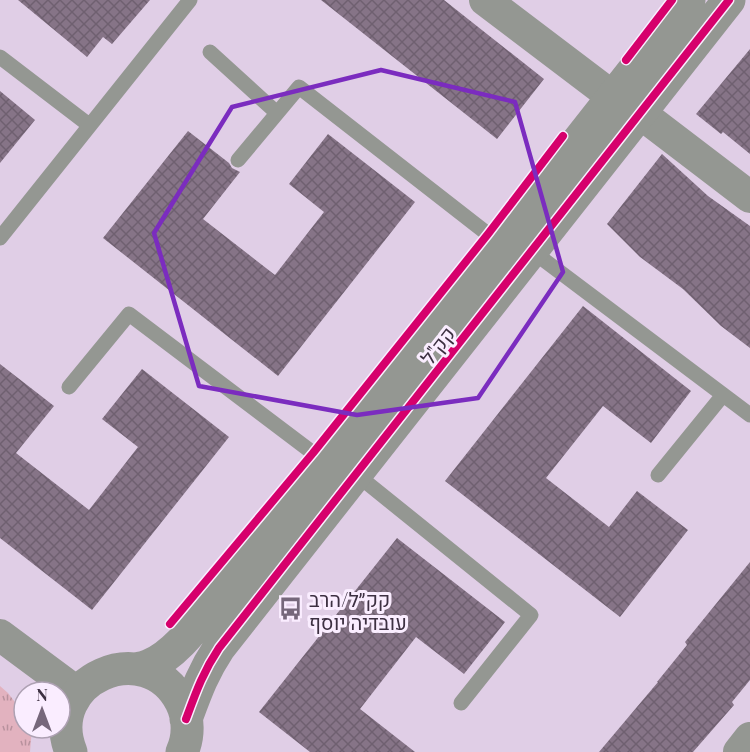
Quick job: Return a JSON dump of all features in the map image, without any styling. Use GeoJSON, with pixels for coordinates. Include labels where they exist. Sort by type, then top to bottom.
{"type":"FeatureCollection","features":[{"type":"Feature","properties":{"kind":"street"},"geometry":{"type":"LineString","coordinates":[[485,0],[750,197]]}},
{"type":"Feature","properties":{"kind":"street","name":"קק\"ל"},"geometry":{"type":"LineString","coordinates":[[182,752],[186,738],[186,719],[199,682],[219,648],[532,250],[626,105],[689,0]]}},
{"type":"Feature","properties":{"kind":"street","name":"קק\"ל"},"geometry":{"type":"LineString","coordinates":[[136,669],[158,660],[186,636],[212,607],[498,242],[626,105],[729,0]]}},
{"type":"Feature","properties":{"kind":"street"},"geometry":{"type":"LineString","coordinates":[[0,635],[78,693]]}},
{"type":"Feature","properties":{"kind":"street"},"geometry":{"type":"LineString","coordinates":[[71,752],[66,735],[67,717],[73,701],[84,686],[99,675],[117,669],[136,669],[154,675],[169,686],[180,701],[186,719]]}},
{"type":"Feature","properties":{"kind":"street"},"geometry":{"type":"LineString","coordinates":[[739,752],[750,738]]}},
{"type":"Feature","properties":{"kind":"lane"},"geometry":{"type":"LineString","coordinates":[[0,238],[189,0]]}},
{"type":"Feature","properties":{"kind":"lane"},"geometry":{"type":"LineString","coordinates":[[210,52],[277,113]]}},
{"type":"Feature","properties":{"kind":"lane"},"geometry":{"type":"LineString","coordinates":[[0,57],[90,125]]}},
{"type":"Feature","properties":{"kind":"lane"},"geometry":{"type":"LineString","coordinates":[[238,160],[299,87],[498,242]]}},
{"type":"Feature","properties":{"kind":"lane"},"geometry":{"type":"LineString","coordinates":[[532,250],[750,415]]}},
{"type":"Feature","properties":{"kind":"lane"},"geometry":{"type":"LineString","coordinates":[[69,387],[129,314],[325,462]]}},
{"type":"Feature","properties":{"kind":"lane"},"geometry":{"type":"LineString","coordinates":[[658,475],[723,395]]}},
{"type":"Feature","properties":{"kind":"lane"},"geometry":{"type":"LineString","coordinates":[[356,474],[531,615],[461,703]]}},
{"type":"Feature","properties":{"kind":"highlighted area"},"geometry":{"type":"Polygon","coordinates":[[[381,70],[515,102],[563,272],[478,398],[357,415],[199,386],[154,233],[232,107],[381,70]]]}},
{"type":"Feature","properties":{"kind":"green space"},"geometry":{"type":"Polygon","coordinates":[[[0,686],[12,698],[12,740],[31,740],[30,752],[0,752],[0,686]]]}},
{"type":"Feature","properties":{"kind":"building"},"geometry":{"type":"Polygon","coordinates":[[[18,0],[150,0],[112,44],[103,37],[87,57],[18,0]]]}},
{"type":"Feature","properties":{"kind":"building"},"geometry":{"type":"Polygon","coordinates":[[[321,0],[444,0],[544,79],[497,139],[321,0]]]}},
{"type":"Feature","properties":{"kind":"building"},"geometry":{"type":"Polygon","coordinates":[[[750,49],[750,154],[696,114],[750,49]]]}},
{"type":"Feature","properties":{"kind":"building"},"geometry":{"type":"Polygon","coordinates":[[[0,91],[35,120],[0,163],[0,91]]]}},
{"type":"Feature","properties":{"kind":"building"},"geometry":{"type":"Polygon","coordinates":[[[188,131],[229,163],[232,168],[240,172],[203,219],[275,275],[324,212],[289,184],[328,134],[415,202],[278,376],[103,238],[188,131]]]}},
{"type":"Feature","properties":{"kind":"building"},"geometry":{"type":"Polygon","coordinates":[[[662,154],[708,196],[750,226],[750,348],[721,326],[683,289],[640,257],[607,224],[662,154]]]}},
{"type":"Feature","properties":{"kind":"building"},"geometry":{"type":"Polygon","coordinates":[[[583,306],[691,391],[651,443],[603,406],[546,478],[609,527],[637,491],[688,530],[620,617],[445,481],[583,306]]]}},
{"type":"Feature","properties":{"kind":"building"},"geometry":{"type":"Polygon","coordinates":[[[0,364],[54,406],[16,453],[89,510],[138,447],[102,419],[142,369],[229,437],[92,610],[0,538],[0,364]]]}},
{"type":"Feature","properties":{"kind":"building"},"geometry":{"type":"Polygon","coordinates":[[[397,538],[505,622],[464,674],[416,637],[360,709],[415,752],[310,752],[259,712],[397,538]]]}},
{"type":"Feature","properties":{"kind":"building"},"geometry":{"type":"Polygon","coordinates":[[[750,562],[750,680],[732,702],[734,705],[693,752],[599,752],[658,682],[687,645],[685,642],[750,562]]]}},
{"type":"Feature","properties":{"kind":"cycle path"},"geometry":{"type":"LineString","coordinates":[[626,60],[672,0]]}},
{"type":"Feature","properties":{"kind":"cycle path"},"geometry":{"type":"LineString","coordinates":[[186,719],[204,674],[219,648],[729,0]]}},
{"type":"Feature","properties":{"kind":"cycle path"},"geometry":{"type":"LineString","coordinates":[[170,624],[313,453],[563,136]]}},
{"type":"Feature","properties":{"kind":"place","name":"קק״ל/הרב עובדיה יוסף"},"geometry":{"type":"Point","coordinates":[291,609]}}]}
